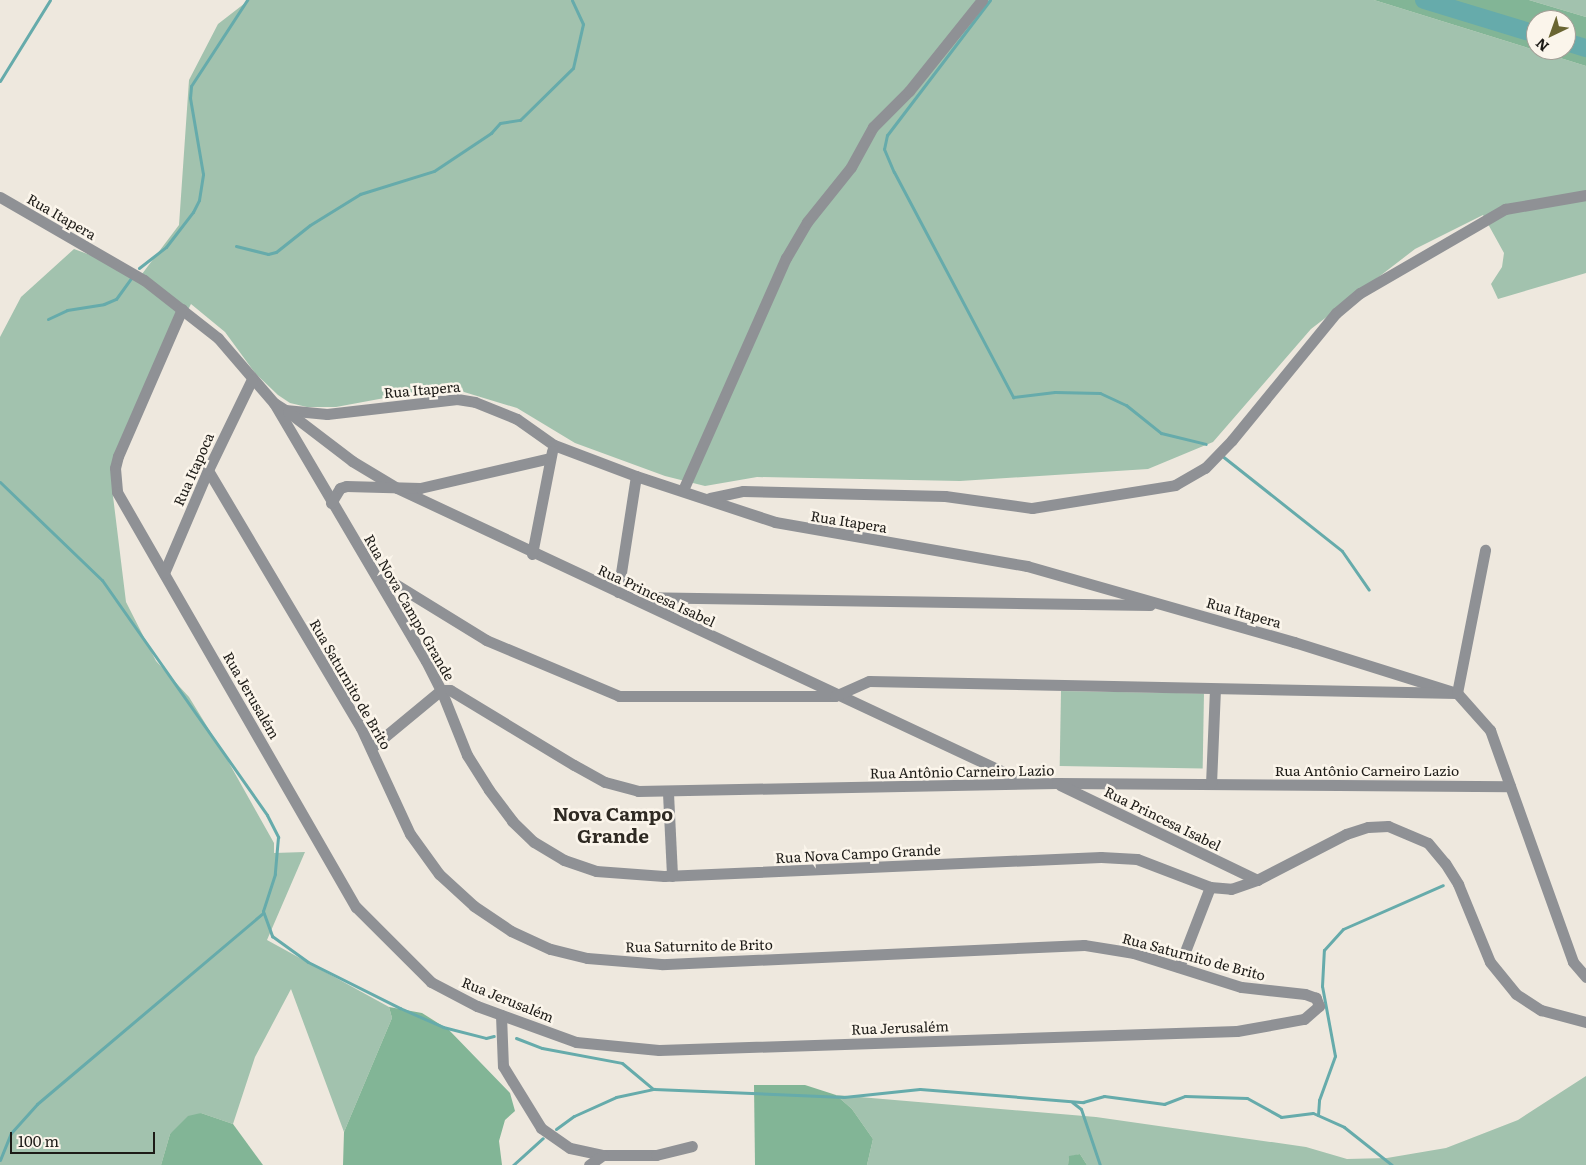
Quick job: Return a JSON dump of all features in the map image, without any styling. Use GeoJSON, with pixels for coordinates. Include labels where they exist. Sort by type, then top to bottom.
{"type":"FeatureCollection","features":[{"type":"Feature","properties":{"kind":"street"},"geometry":{"type":"LineString","coordinates":[[683,490],[786,258],[807,222],[851,167],[873,127],[909,91],[982,0]]}},
{"type":"Feature","properties":{"kind":"street"},"geometry":{"type":"LineString","coordinates":[[710,498],[743,491],[935,496],[1032,508],[1175,485],[1205,468],[1225,447],[1336,313],[1360,293],[1505,209],[1586,195]]}},
{"type":"Feature","properties":{"kind":"street","name":"Rua Itapera"},"geometry":{"type":"LineString","coordinates":[[0,197],[144,280],[218,338],[274,403],[285,410],[327,414],[457,399],[495,408],[554,445],[636,476],[710,498],[775,522],[825,533],[979,556],[1168,605],[1457,693]]}},
{"type":"Feature","properties":{"kind":"street","name":"Rua Jerusalém"},"geometry":{"type":"LineString","coordinates":[[182,309],[115,468],[117,492],[356,907],[431,982],[501,1015],[576,1042],[659,1050],[1236,1031],[1304,1019],[1319,1006]]}},
{"type":"Feature","properties":{"kind":"street","name":"Rua Itapoca"},"geometry":{"type":"LineString","coordinates":[[164,574],[208,470],[252,379]]}},
{"type":"Feature","properties":{"kind":"street","name":"Rua Nova Campo Grande"},"geometry":{"type":"LineString","coordinates":[[274,403],[441,690],[467,754],[512,821],[534,842],[564,860],[596,871],[672,876],[1101,857],[1144,861],[1210,887],[1231,889],[1257,880],[1346,834],[1368,827],[1388,826],[1407,831],[1428,843],[1446,862],[1502,980],[1516,994],[1541,1010],[1586,1022]]}},
{"type":"Feature","properties":{"kind":"street","name":"Rua Princesa Isabel"},"geometry":{"type":"LineString","coordinates":[[285,410],[352,461],[397,488],[532,554],[622,594],[835,696],[1029,784]]}},
{"type":"Feature","properties":{"kind":"street"},"geometry":{"type":"LineString","coordinates":[[532,554],[554,445]]}},
{"type":"Feature","properties":{"kind":"street"},"geometry":{"type":"LineString","coordinates":[[331,503],[340,488],[346,486],[420,488],[550,458]]}},
{"type":"Feature","properties":{"kind":"street","name":"Rua Saturnito de Brito"},"geometry":{"type":"LineString","coordinates":[[208,470],[371,748],[410,834],[439,874],[474,906],[504,926],[550,950],[587,958],[661,964],[1084,945],[1134,953],[1241,987],[1305,994],[1316,998],[1319,1006]]}},
{"type":"Feature","properties":{"kind":"street"},"geometry":{"type":"LineString","coordinates":[[636,476],[622,594],[1168,605]]}},
{"type":"Feature","properties":{"kind":"street"},"geometry":{"type":"LineString","coordinates":[[1457,693],[1485,550]]}},
{"type":"Feature","properties":{"kind":"street"},"geometry":{"type":"LineString","coordinates":[[371,570],[486,640],[619,696],[835,696],[869,681],[1457,693],[1490,730],[1574,962],[1586,977]]}},
{"type":"Feature","properties":{"kind":"street"},"geometry":{"type":"LineString","coordinates":[[1210,784],[1215,689]]}},
{"type":"Feature","properties":{"kind":"street"},"geometry":{"type":"LineString","coordinates":[[371,748],[441,690]]}},
{"type":"Feature","properties":{"kind":"street","name":"Rua Antônio Carneiro Lazio"},"geometry":{"type":"LineString","coordinates":[[441,690],[458,692],[605,782],[638,791],[668,793],[1056,783],[1510,786]]}},
{"type":"Feature","properties":{"kind":"street","name":"Rua Princesa Isabel"},"geometry":{"type":"LineString","coordinates":[[1056,783],[1257,880]]}},
{"type":"Feature","properties":{"kind":"street"},"geometry":{"type":"LineString","coordinates":[[668,793],[672,876]]}},
{"type":"Feature","properties":{"kind":"street"},"geometry":{"type":"LineString","coordinates":[[1179,967],[1210,887]]}},
{"type":"Feature","properties":{"kind":"street"},"geometry":{"type":"LineString","coordinates":[[501,1015],[504,1066],[541,1128],[570,1148],[603,1155],[656,1155],[692,1146]]}},
{"type":"Feature","properties":{"kind":"street"},"geometry":{"type":"LineString","coordinates":[[590,1165],[603,1155]]}},
{"type":"Feature","properties":{"kind":"green space"},"geometry":{"type":"Polygon","coordinates":[[[249,0],[1374,0],[1526,47],[1526,60],[1567,60],[1586,66],[1586,273],[1498,299],[1491,284],[1502,267],[1504,253],[1483,215],[1415,249],[1311,329],[1213,442],[1148,469],[960,481],[757,477],[705,486],[665,476],[575,443],[517,408],[464,392],[390,397],[336,407],[307,407],[290,403],[278,395],[255,373],[225,332],[191,304],[119,444],[112,488],[126,602],[156,661],[189,697],[224,754],[274,843],[274,853],[305,852],[267,940],[389,1007],[392,1018],[344,1132],[291,989],[255,1057],[233,1124],[201,1113],[170,1134],[161,1165],[0,1165],[0,337],[21,297],[74,249],[142,274],[179,225],[189,80],[218,24],[249,0]]]}},
{"type":"Feature","properties":{"kind":"green space"},"geometry":{"type":"Polygon","coordinates":[[[1374,0],[1529,0],[1563,10],[1526,10],[1526,47],[1374,0]]]}},
{"type":"Feature","properties":{"kind":"green space"},"geometry":{"type":"Polygon","coordinates":[[[1529,0],[1586,0],[1586,17],[1576,14],[1576,10],[1563,10],[1529,0]]]}},
{"type":"Feature","properties":{"kind":"green space"},"geometry":{"type":"Polygon","coordinates":[[[1576,14],[1586,17],[1586,66],[1567,60],[1576,60],[1576,14]]]}},
{"type":"Feature","properties":{"kind":"green space"},"geometry":{"type":"Polygon","coordinates":[[[1061,691],[1204,693],[1203,768],[1060,766],[1061,691]]]}},
{"type":"Feature","properties":{"kind":"green space"},"geometry":{"type":"Polygon","coordinates":[[[389,1007],[422,1013],[449,1030],[510,1093],[515,1111],[505,1120],[499,1141],[502,1165],[343,1165],[344,1132],[392,1018],[389,1007]]]}},
{"type":"Feature","properties":{"kind":"green space"},"geometry":{"type":"Polygon","coordinates":[[[1586,1076],[1586,1165],[1087,1165],[1080,1154],[1069,1157],[1068,1165],[867,1165],[873,1139],[852,1109],[836,1095],[1096,1117],[1306,1147],[1347,1159],[1387,1158],[1446,1148],[1518,1120],[1586,1076]]]}},
{"type":"Feature","properties":{"kind":"green space"},"geometry":{"type":"Polygon","coordinates":[[[754,1085],[805,1085],[836,1095],[852,1109],[873,1139],[867,1165],[755,1165],[754,1085]]]}},
{"type":"Feature","properties":{"kind":"green space"},"geometry":{"type":"Polygon","coordinates":[[[201,1113],[233,1124],[263,1165],[161,1165],[170,1134],[188,1116],[201,1113]]]}},
{"type":"Feature","properties":{"kind":"green space"},"geometry":{"type":"Polygon","coordinates":[[[1080,1154],[1087,1165],[1068,1165],[1069,1156],[1080,1154]]]}},
{"type":"Feature","properties":{"kind":"waterway"},"geometry":{"type":"LineString","coordinates":[[0,81],[50,0]]}},
{"type":"Feature","properties":{"kind":"waterway"},"geometry":{"type":"LineString","coordinates":[[139,268],[166,247],[193,212],[199,200],[203,174],[190,98],[191,86],[247,0]]}},
{"type":"Feature","properties":{"kind":"waterway"},"geometry":{"type":"LineString","coordinates":[[236,246],[268,254],[276,252],[310,225],[360,194],[434,171],[491,133],[500,123],[520,120],[573,68],[583,24],[572,0]]}},
{"type":"Feature","properties":{"kind":"waterway"},"geometry":{"type":"LineString","coordinates":[[990,0],[887,135],[884,149],[894,172],[1013,397],[1055,392],[1100,393],[1126,405],[1161,433],[1206,444]]}},
{"type":"Feature","properties":{"kind":"waterway"},"geometry":{"type":"LineString","coordinates":[[1424,0],[1526,31]]}},
{"type":"Feature","properties":{"kind":"waterway"},"geometry":{"type":"LineString","coordinates":[[1576,45],[1586,48]]}},
{"type":"Feature","properties":{"kind":"waterway"},"geometry":{"type":"LineString","coordinates":[[48,319],[67,310],[104,304],[116,299],[131,278]]}},
{"type":"Feature","properties":{"kind":"waterway"},"geometry":{"type":"LineString","coordinates":[[1221,455],[1342,551],[1369,590]]}},
{"type":"Feature","properties":{"kind":"waterway"},"geometry":{"type":"LineString","coordinates":[[0,482],[102,580],[267,815],[278,837],[275,874],[263,911],[272,936],[308,962],[400,1008],[443,1027],[486,1038],[494,1036]]}},
{"type":"Feature","properties":{"kind":"waterway"},"geometry":{"type":"LineString","coordinates":[[1318,1115],[1319,1100],[1335,1056],[1322,986],[1324,950],[1343,929],[1443,885]]}},
{"type":"Feature","properties":{"kind":"waterway"},"geometry":{"type":"LineString","coordinates":[[0,1160],[11,1133],[37,1104],[263,913]]}},
{"type":"Feature","properties":{"kind":"waterway"},"geometry":{"type":"LineString","coordinates":[[516,1038],[542,1048],[622,1063],[653,1089]]}},
{"type":"Feature","properties":{"kind":"waterway"},"geometry":{"type":"LineString","coordinates":[[556,1129],[574,1116],[616,1097],[654,1089],[844,1097],[920,1089],[1083,1102],[1104,1096],[1164,1104],[1185,1096],[1247,1098],[1281,1117],[1313,1113],[1344,1127],[1392,1165]]}},
{"type":"Feature","properties":{"kind":"waterway"},"geometry":{"type":"LineString","coordinates":[[1072,1102],[1081,1109],[1100,1165]]}},
{"type":"Feature","properties":{"kind":"waterway"},"geometry":{"type":"LineString","coordinates":[[513,1165],[543,1138]]}},
{"type":"Feature","properties":{"kind":"district","name":"Nova Campo Grande"},"geometry":{"type":"Point","coordinates":[613,825]}}]}
